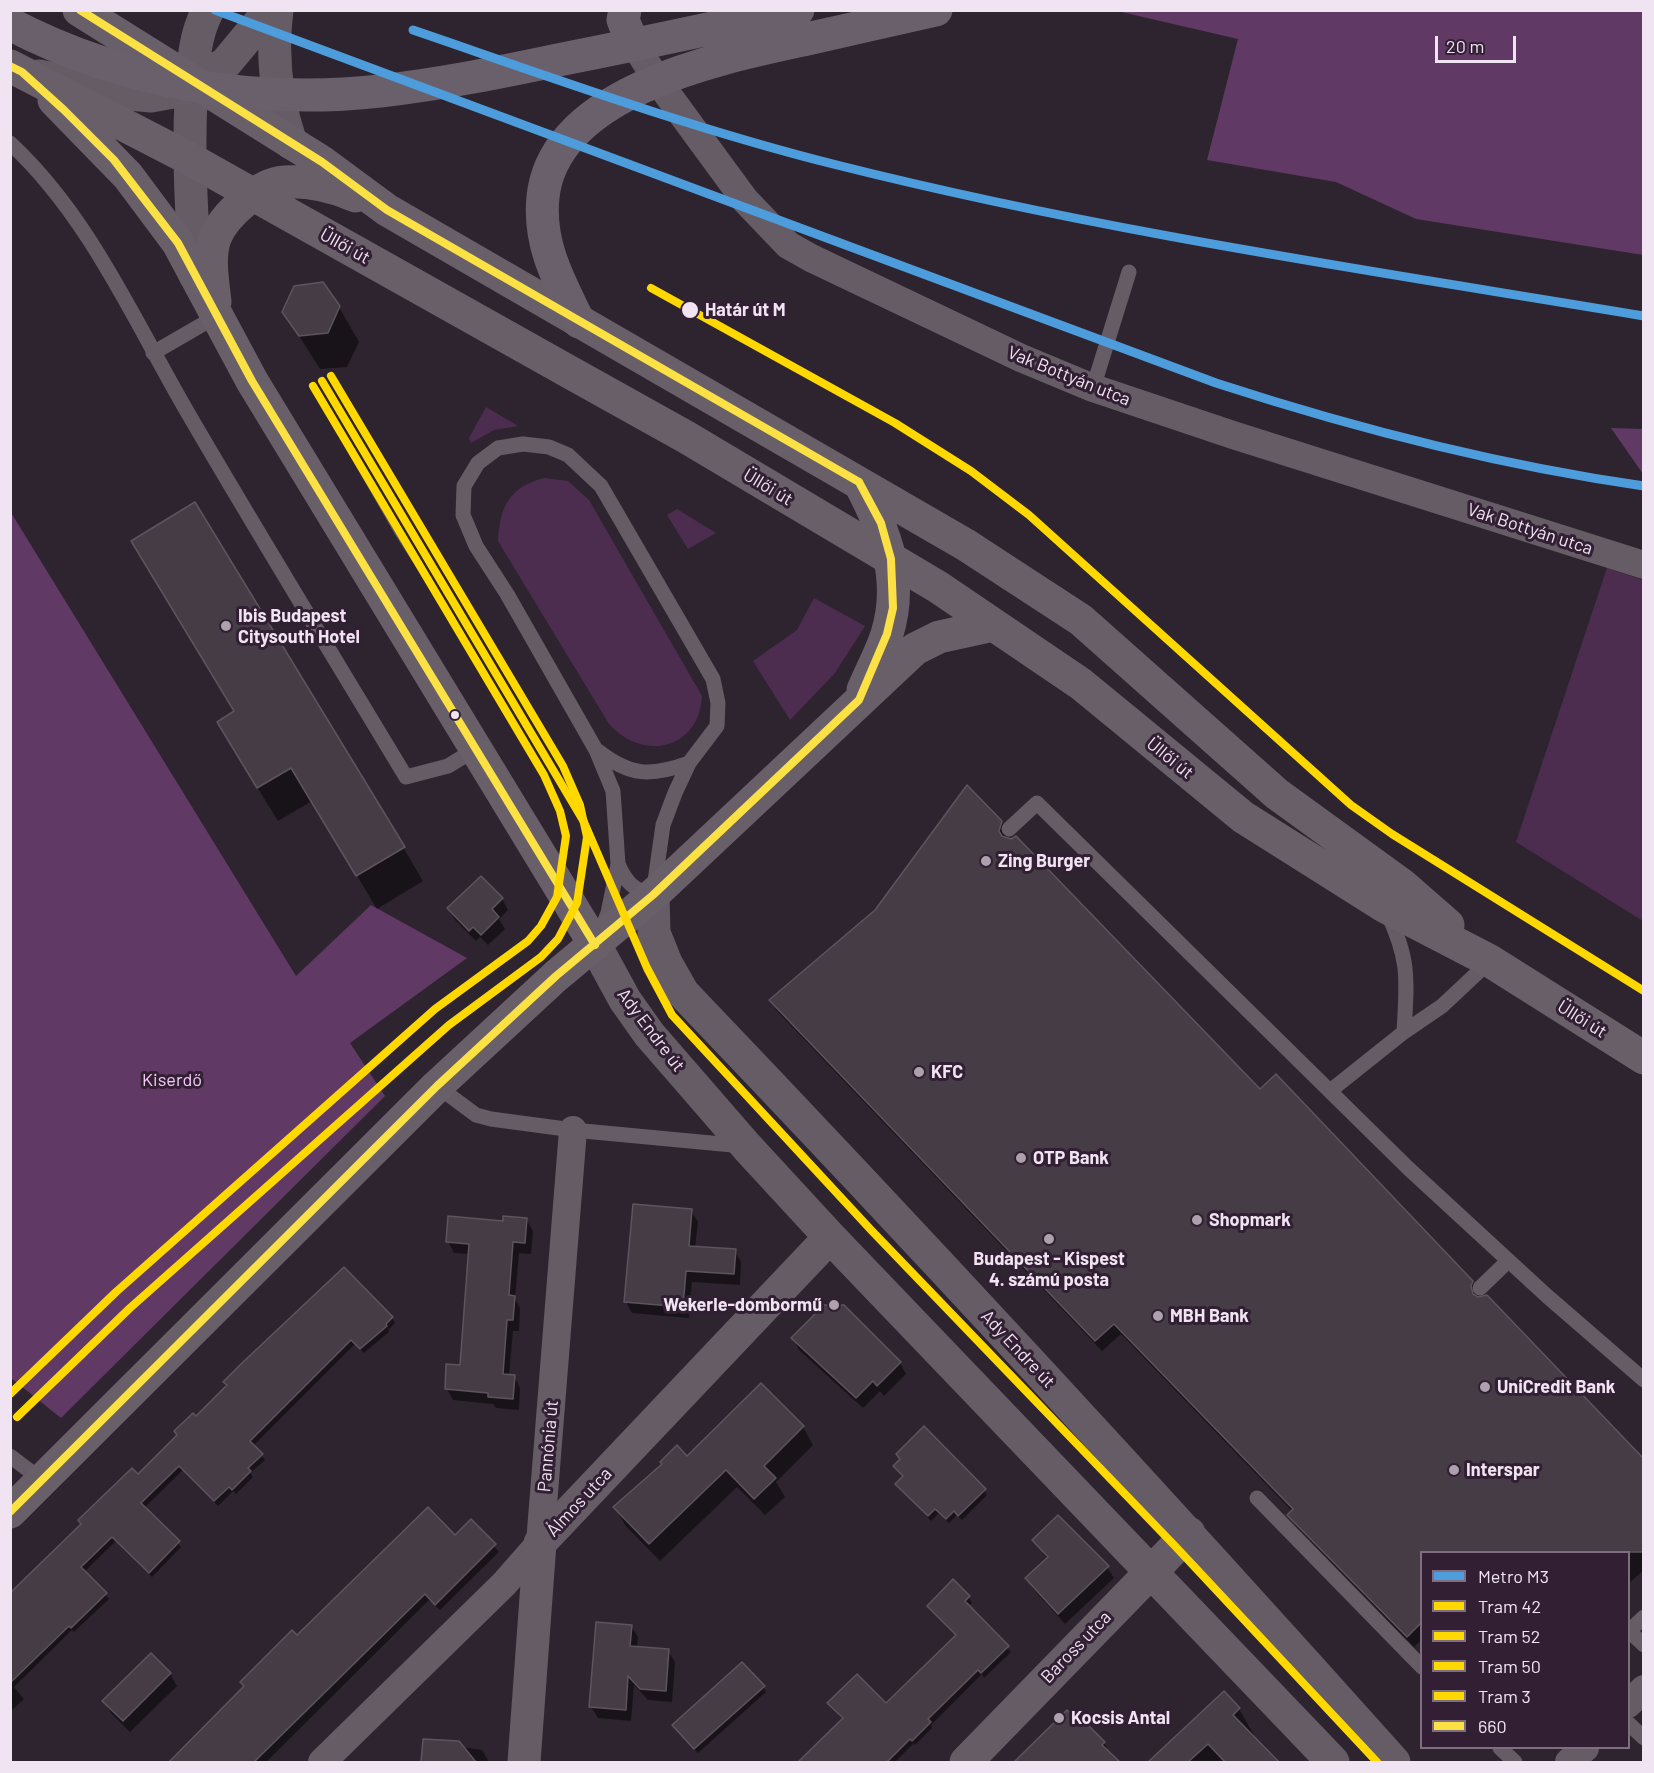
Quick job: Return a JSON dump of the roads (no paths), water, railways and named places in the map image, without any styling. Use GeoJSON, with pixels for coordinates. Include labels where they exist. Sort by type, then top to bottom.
{"type":"FeatureCollection","features":[{"type":"Feature","properties":{"kind":"main road","name":"Üllői út"},"geometry":{"type":"LineString","coordinates":[[79,10],[192,49],[291,143],[387,210],[975,550],[1081,620],[1277,794],[1401,884],[1490,961]]}},
{"type":"Feature","properties":{"kind":"main road"},"geometry":{"type":"LineString","coordinates":[[10,24],[84,58],[165,81],[235,92],[306,94],[379,91],[492,73],[798,10]]}},
{"type":"Feature","properties":{"kind":"main road"},"geometry":{"type":"LineString","coordinates":[[579,322],[549,262],[542,223],[543,196],[547,179],[561,152],[596,114],[626,95],[657,80],[709,61],[936,10]]}},
{"type":"Feature","properties":{"kind":"main road","name":"Üllői út"},"geometry":{"type":"LineString","coordinates":[[16,69],[254,195],[676,431],[891,559],[1081,684],[1243,817],[1384,906],[1490,961],[1644,1058]]}},
{"type":"Feature","properties":{"kind":"main road"},"geometry":{"type":"LineString","coordinates":[[16,69],[64,110],[128,176],[178,243],[252,381],[595,945]]}},
{"type":"Feature","properties":{"kind":"main road"},"geometry":{"type":"LineString","coordinates":[[217,316],[212,270],[215,238],[238,206],[254,195],[281,182],[318,184],[343,190],[387,210]]}},
{"type":"Feature","properties":{"kind":"main road"},"geometry":{"type":"LineString","coordinates":[[859,482],[881,523],[891,559],[893,608],[887,634],[859,700]]}},
{"type":"Feature","properties":{"kind":"main road"},"geometry":{"type":"LineString","coordinates":[[10,1512],[436,1086],[556,976],[654,895],[915,649],[939,637],[994,625]]}},
{"type":"Feature","properties":{"kind":"street"},"geometry":{"type":"LineString","coordinates":[[10,33],[32,44],[107,60],[192,49],[225,64],[269,16]]}},
{"type":"Feature","properties":{"kind":"street"},"geometry":{"type":"LineString","coordinates":[[269,16],[281,110],[291,143]]}},
{"type":"Feature","properties":{"kind":"street","name":"Vak Bottyán utca"},"geometry":{"type":"LineString","coordinates":[[621,18],[657,80],[745,200],[788,245],[1021,358],[1093,388],[1644,566]]}},
{"type":"Feature","properties":{"kind":"street"},"geometry":{"type":"LineString","coordinates":[[16,69],[109,91],[151,96],[173,92],[192,49]]}},
{"type":"Feature","properties":{"kind":"street"},"geometry":{"type":"LineString","coordinates":[[192,49],[188,159],[195,275]]}},
{"type":"Feature","properties":{"kind":"street","name":"Ady Endre út"},"geometry":{"type":"LineString","coordinates":[[654,895],[654,933],[666,963],[683,993],[841,1158],[1189,1533],[1394,1762]]}},
{"type":"Feature","properties":{"kind":"street","name":"Ady Endre út"},"geometry":{"type":"LineString","coordinates":[[595,945],[625,1000],[649,1034],[747,1147],[830,1237],[1334,1762]]}},
{"type":"Feature","properties":{"kind":"street","name":"Pannónia út"},"geometry":{"type":"LineString","coordinates":[[524,1762],[573,1130]]}},
{"type":"Feature","properties":{"kind":"street","name":"Álmos utca"},"geometry":{"type":"LineString","coordinates":[[322,1762],[504,1584],[540,1543],[830,1237]]}},
{"type":"Feature","properties":{"kind":"street","name":"Baross utca"},"geometry":{"type":"LineString","coordinates":[[966,1762],[1189,1533]]}},
{"type":"Feature","properties":{"kind":"street"},"geometry":{"type":"LineString","coordinates":[[1630,1703],[1644,1689]]}},
{"type":"Feature","properties":{"kind":"street"},"geometry":{"type":"LineString","coordinates":[[1569,1762],[1584,1749]]}},
{"type":"Feature","properties":{"kind":"lane"},"geometry":{"type":"LineString","coordinates":[[10,143],[44,179],[93,246],[193,422],[406,777],[448,766],[476,749]]}},
{"type":"Feature","properties":{"kind":"lane"},"geometry":{"type":"LineString","coordinates":[[1093,388],[1125,289],[1128,272]]}},
{"type":"Feature","properties":{"kind":"lane"},"geometry":{"type":"LineString","coordinates":[[153,353],[217,316]]}},
{"type":"Feature","properties":{"kind":"lane"},"geometry":{"type":"LineString","coordinates":[[595,945],[608,913],[618,864],[613,791],[596,750],[507,594],[476,546],[463,515],[464,486],[478,463],[498,448],[523,444],[549,447],[568,455],[587,469],[601,486],[713,679],[718,703],[717,726],[689,764],[663,825],[654,895],[638,891],[625,880],[618,864]]}},
{"type":"Feature","properties":{"kind":"lane"},"geometry":{"type":"LineString","coordinates":[[596,750],[617,766],[638,773],[665,772],[689,764]]}},
{"type":"Feature","properties":{"kind":"lane"},"geometry":{"type":"LineString","coordinates":[[1009,829],[1037,803],[1408,1168],[1508,1261],[1644,1380]]}},
{"type":"Feature","properties":{"kind":"lane"},"geometry":{"type":"LineString","coordinates":[[1384,906],[1401,941],[1407,969],[1404,1032]]}},
{"type":"Feature","properties":{"kind":"lane"},"geometry":{"type":"LineString","coordinates":[[1330,1091],[1404,1032],[1442,1006],[1490,961]]}},
{"type":"Feature","properties":{"kind":"lane"},"geometry":{"type":"LineString","coordinates":[[436,1086],[476,1115],[573,1130],[747,1147]]}},
{"type":"Feature","properties":{"kind":"lane"},"geometry":{"type":"LineString","coordinates":[[1480,1288],[1508,1261]]}},
{"type":"Feature","properties":{"kind":"lane"},"geometry":{"type":"LineString","coordinates":[[10,1456],[43,1481]]}},
{"type":"Feature","properties":{"kind":"lane"},"geometry":{"type":"LineString","coordinates":[[1257,1498],[1420,1665]]}},
{"type":"Feature","properties":{"kind":"lane"},"geometry":{"type":"LineString","coordinates":[[1630,1630],[1644,1617]]}},
{"type":"Feature","properties":{"kind":"lane"},"geometry":{"type":"LineString","coordinates":[[1630,1632],[1644,1645]]}},
{"type":"Feature","properties":{"kind":"lane"},"geometry":{"type":"LineString","coordinates":[[1630,1724],[1644,1738]]}},
{"type":"Feature","properties":{"kind":"lane"},"geometry":{"type":"LineString","coordinates":[[1501,1749],[1516,1762]]}},
{"type":"Feature","properties":{"kind":"tram line","name":"50"},"geometry":{"type":"LineString","coordinates":[[651,288],[895,423],[971,471],[1029,515],[1351,805],[1392,834],[1644,991]]}},
{"type":"Feature","properties":{"kind":"tram line","name":"52"},"geometry":{"type":"LineString","coordinates":[[17,1417],[130,1308],[449,1025],[541,957],[558,939],[577,903],[587,837],[580,805],[563,766],[331,376]]}},
{"type":"Feature","properties":{"kind":"tram line","name":"42"},"geometry":{"type":"LineString","coordinates":[[322,381],[584,822],[647,968],[672,1015],[872,1231],[1175,1546],[1377,1762]]}},
{"type":"Feature","properties":{"kind":"tram line","name":"3"},"geometry":{"type":"LineString","coordinates":[[10,1394],[116,1292],[435,1009],[528,941],[541,926],[557,897],[566,836],[560,811],[544,775],[313,386]]}},
{"type":"Feature","properties":{"kind":"tram line"},"geometry":{"type":"LineString","coordinates":[[317,397],[395,533],[437,598]]}},
{"type":"Feature","properties":{"kind":"metro line","name":"M3"},"geometry":{"type":"LineString","coordinates":[[215,10],[1216,383],[1322,416],[1428,444],[1535,468],[1644,486]]}},
{"type":"Feature","properties":{"kind":"metro line","name":"M3"},"geometry":{"type":"LineString","coordinates":[[413,30],[624,102],[730,135],[783,151],[937,189],[1037,211],[1239,249],[1644,316]]}},
{"type":"Feature","properties":{"kind":"place","name":"Határ út M"},"geometry":{"type":"Point","coordinates":[690,310]}},
{"type":"Feature","properties":{"kind":"place","name":"Ibis Budapest Citysouth Hotel"},"geometry":{"type":"Point","coordinates":[226,626]}},
{"type":"Feature","properties":{"kind":"place","name":"Zing Burger"},"geometry":{"type":"Point","coordinates":[986,861]}},
{"type":"Feature","properties":{"kind":"place","name":"KFC"},"geometry":{"type":"Point","coordinates":[919,1072]}},
{"type":"Feature","properties":{"kind":"place","name":"OTP Bank"},"geometry":{"type":"Point","coordinates":[1021,1158]}},
{"type":"Feature","properties":{"kind":"place","name":"Shopmark"},"geometry":{"type":"Point","coordinates":[1197,1220]}},
{"type":"Feature","properties":{"kind":"place","name":"Budapest - Kispest 4. számú posta"},"geometry":{"type":"Point","coordinates":[1049,1239]}},
{"type":"Feature","properties":{"kind":"place","name":"Wekerle-dombormű"},"geometry":{"type":"Point","coordinates":[834,1305]}},
{"type":"Feature","properties":{"kind":"place","name":"MBH Bank"},"geometry":{"type":"Point","coordinates":[1158,1316]}},
{"type":"Feature","properties":{"kind":"place","name":"UniCredit Bank"},"geometry":{"type":"Point","coordinates":[1485,1387]}},
{"type":"Feature","properties":{"kind":"place","name":"Interspar"},"geometry":{"type":"Point","coordinates":[1454,1470]}},
{"type":"Feature","properties":{"kind":"place","name":"Kocsis Antal"},"geometry":{"type":"Point","coordinates":[1059,1718]}},
{"type":"Feature","properties":{"kind":"park label","name":"Kiserdő"},"geometry":{"type":"Point","coordinates":[172,1080]}}]}
